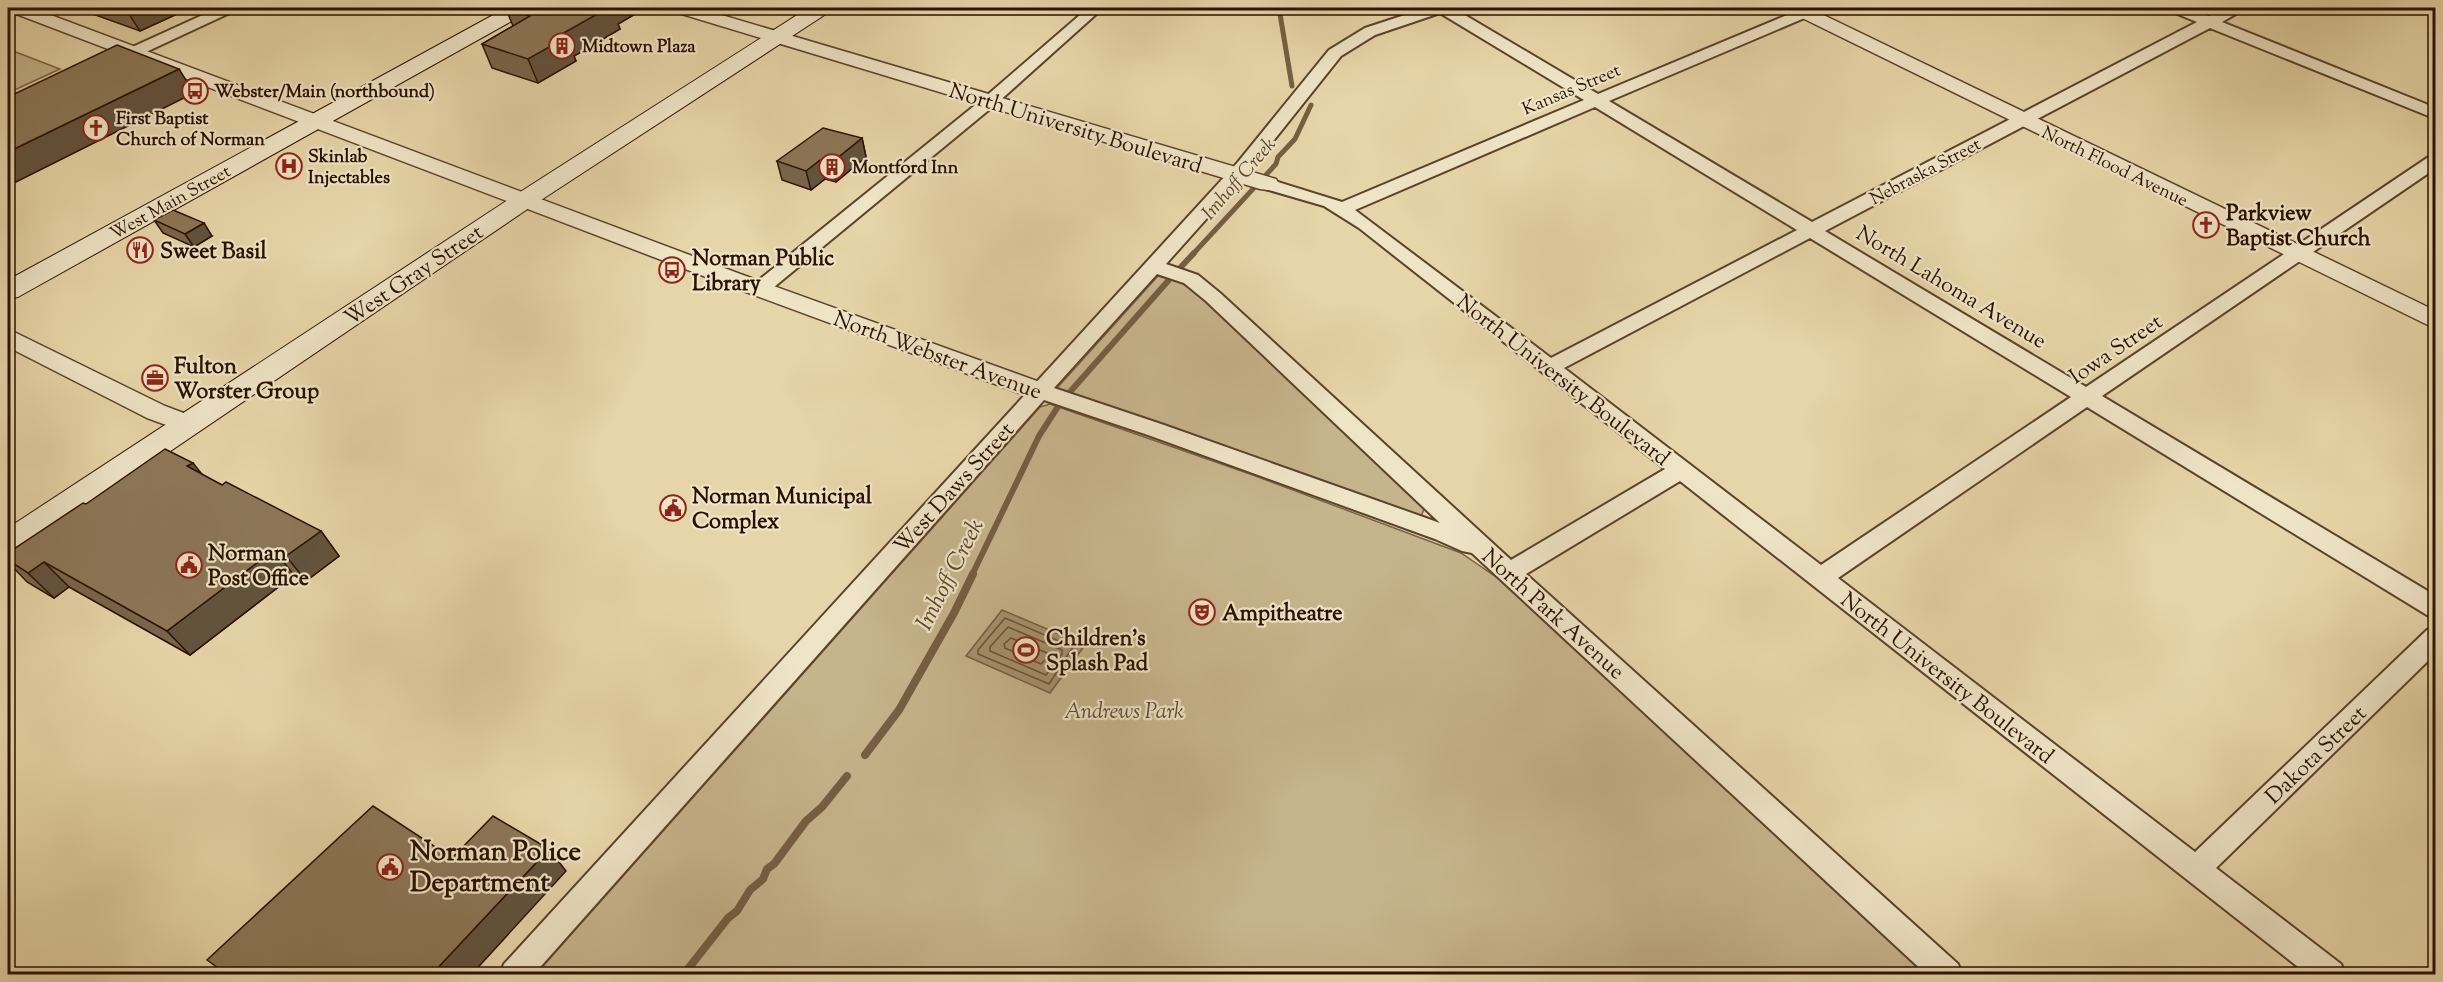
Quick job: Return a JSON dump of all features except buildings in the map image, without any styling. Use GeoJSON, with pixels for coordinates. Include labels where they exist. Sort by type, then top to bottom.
{"type":"FeatureCollection","features":[{"type":"Feature","properties":{"kind":"main road","name":"West Main Street"},"geometry":{"type":"LineString","coordinates":[[8,291],[521,8]]}},
{"type":"Feature","properties":{"kind":"main road","name":"West Gray Street"},"geometry":{"type":"LineString","coordinates":[[8,544],[526,199],[822,8]]}},
{"type":"Feature","properties":{"kind":"street","name":"North Webster Avenue"},"geometry":{"type":"LineString","coordinates":[[17,8],[316,122],[1039,391],[1156,430],[1443,533],[1502,565]]}},
{"type":"Feature","properties":{"kind":"street"},"geometry":{"type":"LineString","coordinates":[[99,68],[229,8]]}},
{"type":"Feature","properties":{"kind":"street","name":"North University Boulevard"},"geometry":{"type":"LineString","coordinates":[[681,8],[1306,194],[1342,208],[1821,577],[2330,975]]}},
{"type":"Feature","properties":{"kind":"street"},"geometry":{"type":"LineString","coordinates":[[761,288],[990,100],[1096,8]]}},
{"type":"Feature","properties":{"kind":"street","name":"North Lahoma Avenue"},"geometry":{"type":"LineString","coordinates":[[1441,8],[2436,608]]}},
{"type":"Feature","properties":{"kind":"street","name":"West Daws Street"},"geometry":{"type":"LineString","coordinates":[[515,975],[1154,266],[1252,179],[1340,48],[1367,33],[1441,8]]}},
{"type":"Feature","properties":{"kind":"street"},"geometry":{"type":"LineString","coordinates":[[2175,8],[2436,114]]}},
{"type":"Feature","properties":{"kind":"street","name":"Nebraska Street"},"geometry":{"type":"LineString","coordinates":[[1550,367],[2236,8]]}},
{"type":"Feature","properties":{"kind":"street","name":"Kansas Street"},"geometry":{"type":"LineString","coordinates":[[1342,208],[1806,9]]}},
{"type":"Feature","properties":{"kind":"street","name":"North Flood Avenue"},"geometry":{"type":"LineString","coordinates":[[1806,9],[2022,120],[2436,321]]}},
{"type":"Feature","properties":{"kind":"street","name":"Iowa Street"},"geometry":{"type":"LineString","coordinates":[[1821,577],[2436,160]]}},
{"type":"Feature","properties":{"kind":"street","name":"North Park Avenue"},"geometry":{"type":"LineString","coordinates":[[1154,266],[1191,279],[1213,297],[1947,975]]}},
{"type":"Feature","properties":{"kind":"street"},"geometry":{"type":"LineString","coordinates":[[8,337],[156,412],[188,424]]}},
{"type":"Feature","properties":{"kind":"street"},"geometry":{"type":"LineString","coordinates":[[1502,565],[1681,470]]}},
{"type":"Feature","properties":{"kind":"street","name":"Dakota Street"},"geometry":{"type":"LineString","coordinates":[[2195,870],[2436,637]]}},
{"type":"Feature","properties":{"kind":"green space"},"geometry":{"type":"Polygon","coordinates":[[[8,49],[60,69],[8,93],[8,49]]]}},
{"type":"Feature","properties":{"kind":"green space"},"geometry":{"type":"Polygon","coordinates":[[[1158,276],[1189,287],[1275,364],[1425,506],[1421,517],[1057,388],[1158,276]]]}},
{"type":"Feature","properties":{"kind":"green space","name":"Andrews Park"},"geometry":{"type":"Polygon","coordinates":[[[1050,404],[1250,474],[1461,553],[1502,581],[1926,974],[536,974],[1040,407],[1050,404]]]}},
{"type":"Feature","properties":{"kind":"water","name":"Children's Splash Pad"},"geometry":{"type":"Polygon","coordinates":[[[1002,610],[1085,645],[1050,693],[966,656],[1002,610]]]}},
{"type":"Feature","properties":{"kind":"waterway","name":"Imhoff Creek"},"geometry":{"type":"LineString","coordinates":[[1279,8],[1292,86]]}},
{"type":"Feature","properties":{"kind":"waterway","name":"Imhoff Creek"},"geometry":{"type":"LineString","coordinates":[[1193,254],[1276,164],[1278,157],[1295,139],[1311,105]]}},
{"type":"Feature","properties":{"kind":"waterway","name":"Imhoff Creek"},"geometry":{"type":"LineString","coordinates":[[1181,267],[1194,253]]}},
{"type":"Feature","properties":{"kind":"waterway","name":"Imhoff Creek"},"geometry":{"type":"LineString","coordinates":[[1069,393],[1168,281]]}},
{"type":"Feature","properties":{"kind":"waterway","name":"Imhoff Creek"},"geometry":{"type":"LineString","coordinates":[[972,575],[1039,436],[1059,405]]}},
{"type":"Feature","properties":{"kind":"waterway","name":"Imhoff Creek"},"geometry":{"type":"LineString","coordinates":[[865,755],[899,710],[954,613],[973,574]]}},
{"type":"Feature","properties":{"kind":"waterway","name":"Imhoff Creek"},"geometry":{"type":"LineString","coordinates":[[684,974],[728,918],[737,911],[750,890],[763,879],[767,869],[774,864],[806,821],[822,807],[847,776]]}},
{"type":"Feature","properties":{"kind":"place","name":"Midtown Plaza"},"geometry":{"type":"Point","coordinates":[562,46]}},
{"type":"Feature","properties":{"kind":"place","name":"Webster/Main (northbound)"},"geometry":{"type":"Point","coordinates":[195,91]}},
{"type":"Feature","properties":{"kind":"place","name":"First Baptist Church of Norman"},"geometry":{"type":"Point","coordinates":[96,128]}},
{"type":"Feature","properties":{"kind":"place","name":"Skinlab Injectables"},"geometry":{"type":"Point","coordinates":[289,166]}},
{"type":"Feature","properties":{"kind":"place","name":"Montford Inn"},"geometry":{"type":"Point","coordinates":[832,167]}},
{"type":"Feature","properties":{"kind":"place","name":"Parkview Baptist Church"},"geometry":{"type":"Point","coordinates":[2206,225]}},
{"type":"Feature","properties":{"kind":"place","name":"Sweet Basil"},"geometry":{"type":"Point","coordinates":[140,250]}},
{"type":"Feature","properties":{"kind":"place","name":"Norman Public Library"},"geometry":{"type":"Point","coordinates":[672,270]}},
{"type":"Feature","properties":{"kind":"place","name":"Fulton Worster Group"},"geometry":{"type":"Point","coordinates":[155,378]}},
{"type":"Feature","properties":{"kind":"place","name":"Norman Municipal Complex"},"geometry":{"type":"Point","coordinates":[673,508]}},
{"type":"Feature","properties":{"kind":"place","name":"Norman Post Office"},"geometry":{"type":"Point","coordinates":[189,565]}},
{"type":"Feature","properties":{"kind":"place","name":"Ampitheatre"},"geometry":{"type":"Point","coordinates":[1202,612]}},
{"type":"Feature","properties":{"kind":"place","name":"Children's Splash Pad"},"geometry":{"type":"Point","coordinates":[1026,650]}},
{"type":"Feature","properties":{"kind":"place","name":"Norman Police Department"},"geometry":{"type":"Point","coordinates":[390,867]}}]}
